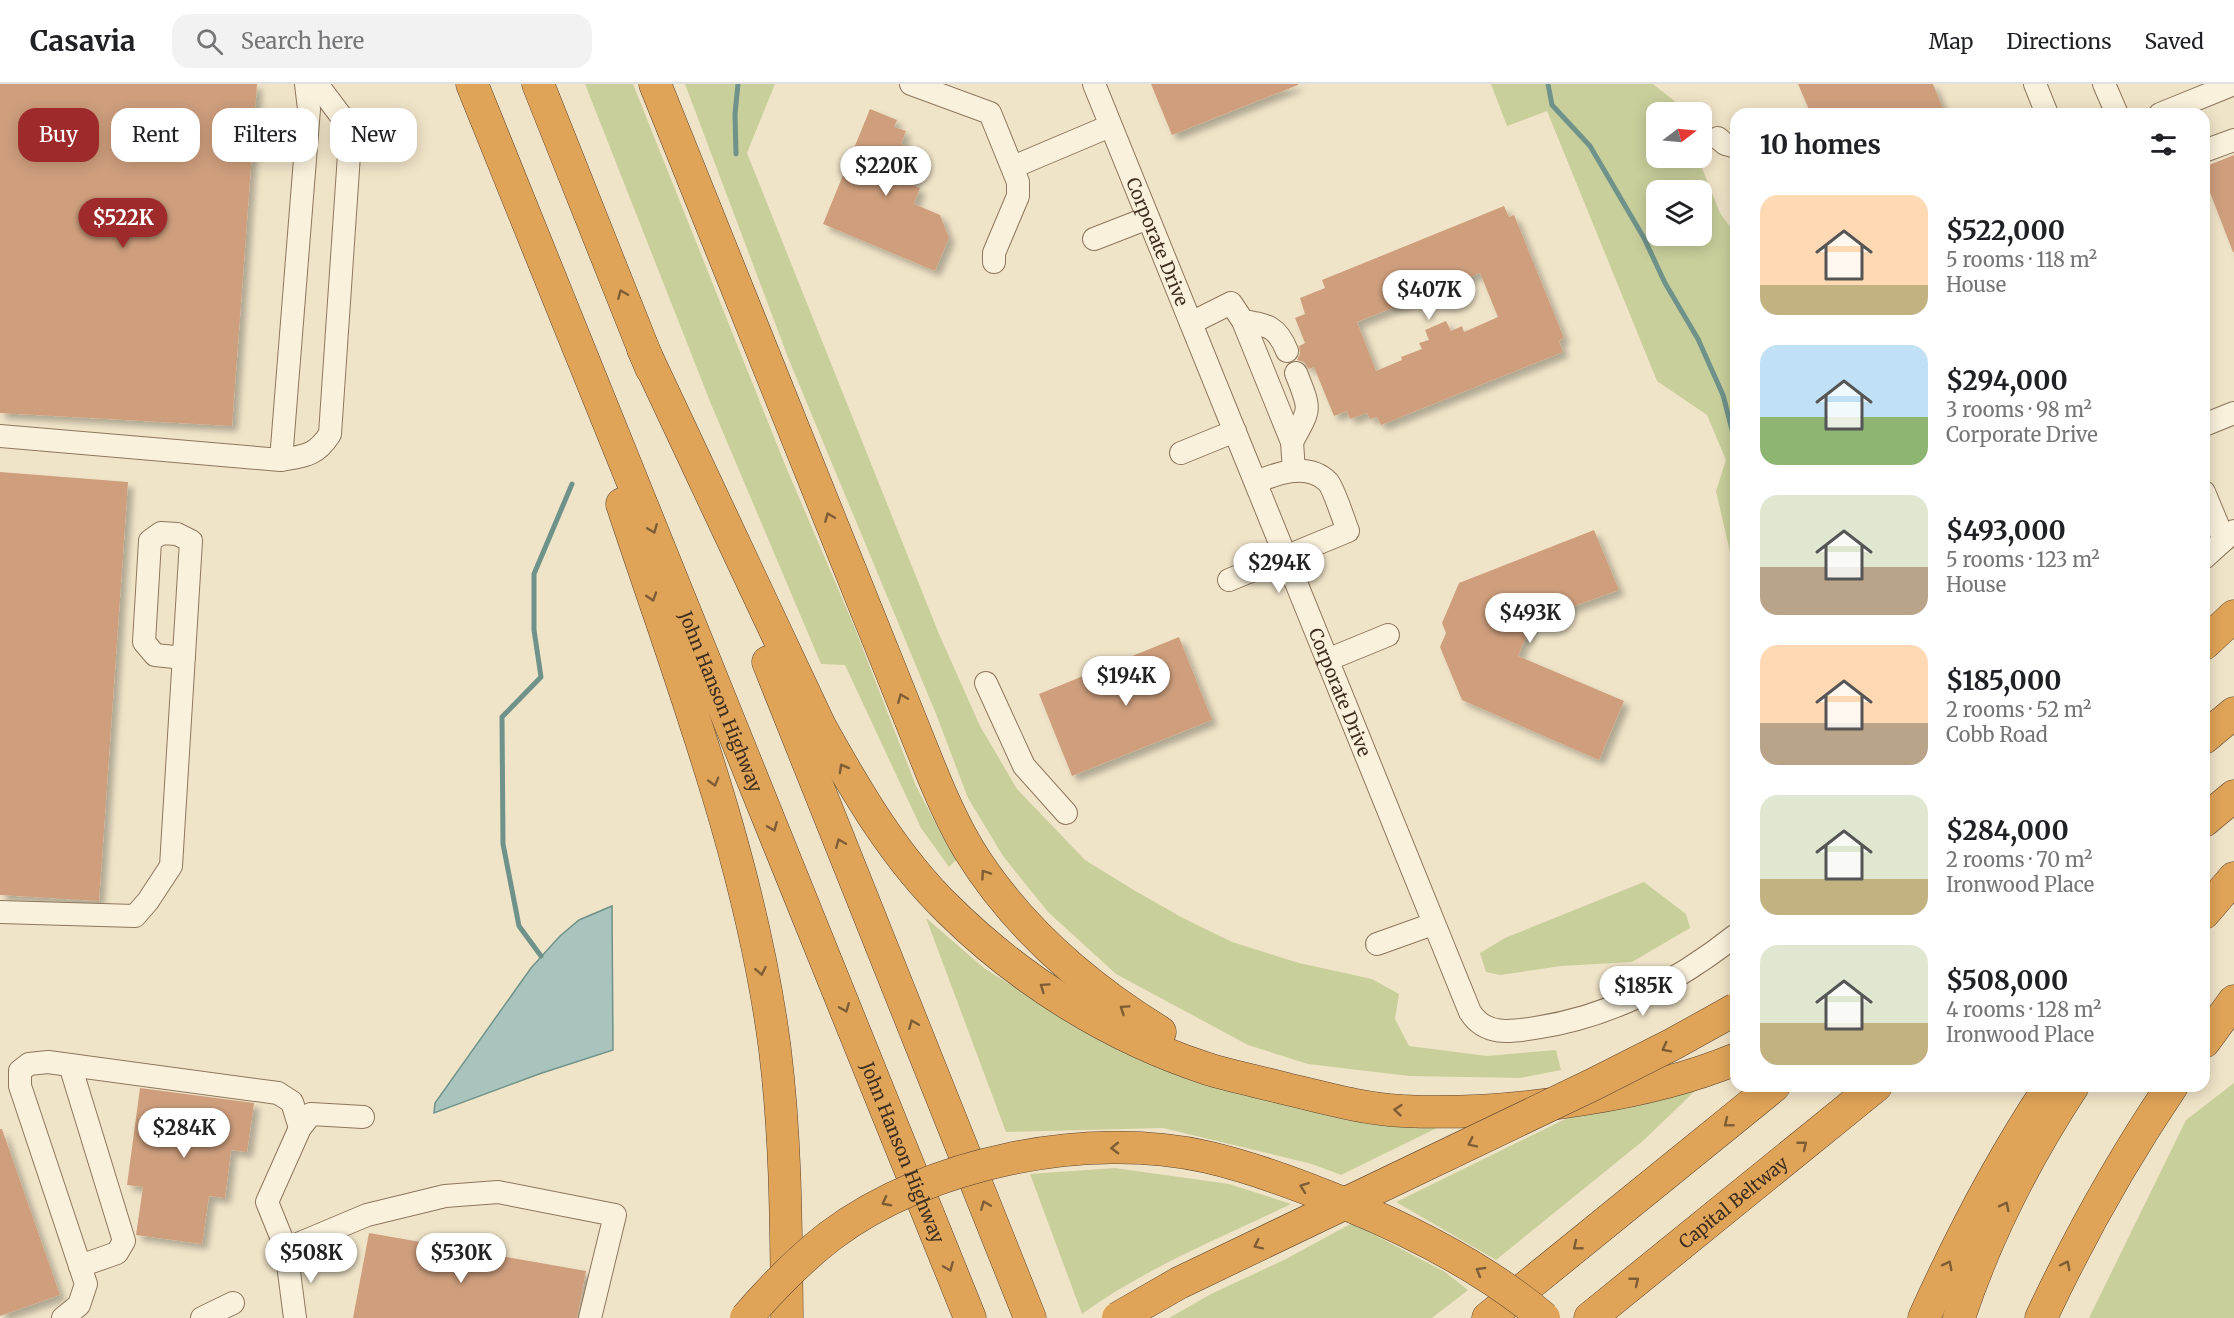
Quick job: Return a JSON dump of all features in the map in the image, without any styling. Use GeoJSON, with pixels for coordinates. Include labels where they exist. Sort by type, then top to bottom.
{"type":"FeatureCollection","features":[{"type":"Feature","properties":{"kind":"highway","name":"John Hanson Highway"},"geometry":{"type":"LineString","coordinates":[[472,84],[970,1318]]}},
{"type":"Feature","properties":{"kind":"highway"},"geometry":{"type":"LineString","coordinates":[[538,84],[1030,1318]]}},
{"type":"Feature","properties":{"kind":"highway"},"geometry":{"type":"LineString","coordinates":[[655,84],[931,771],[947,809],[968,849],[994,887],[1024,921],[1054,954],[1090,985],[1127,1012],[1170,1037],[1290,1089]]}},
{"type":"Feature","properties":{"kind":"highway"},"geometry":{"type":"LineString","coordinates":[[521,202],[709,765],[735,855],[755,940],[775,1049],[786,1177],[787,1318]]}},
{"type":"Feature","properties":{"kind":"highway"},"geometry":{"type":"LineString","coordinates":[[643,349],[820,726],[850,781],[916,874],[948,910],[983,941],[1072,1007],[1157,1050],[1210,1070],[1340,1102],[1400,1111],[1456,1112],[1537,1107],[1628,1092],[1730,1061]]}},
{"type":"Feature","properties":{"kind":"highway"},"geometry":{"type":"LineString","coordinates":[[2210,638],[2234,616]]}},
{"type":"Feature","properties":{"kind":"highway"},"geometry":{"type":"LineString","coordinates":[[2210,662],[2234,643]]}},
{"type":"Feature","properties":{"kind":"highway"},"geometry":{"type":"LineString","coordinates":[[2210,733],[2234,713]]}},
{"type":"Feature","properties":{"kind":"highway"},"geometry":{"type":"LineString","coordinates":[[2210,816],[2234,796]]}},
{"type":"Feature","properties":{"kind":"highway"},"geometry":{"type":"LineString","coordinates":[[2210,885],[2234,860]]}},
{"type":"Feature","properties":{"kind":"highway"},"geometry":{"type":"LineString","coordinates":[[2210,905],[2234,878]]}},
{"type":"Feature","properties":{"kind":"highway"},"geometry":{"type":"LineString","coordinates":[[2210,1034],[2234,1001]]}},
{"type":"Feature","properties":{"kind":"highway"},"geometry":{"type":"LineString","coordinates":[[1118,1318],[1179,1283],[1592,1085],[1730,1012]]}},
{"type":"Feature","properties":{"kind":"highway"},"geometry":{"type":"LineString","coordinates":[[1488,1318],[1767,1092]]}},
{"type":"Feature","properties":{"kind":"highway","name":"Capital Beltway"},"geometry":{"type":"LineString","coordinates":[[1590,1318],[1869,1092]]}},
{"type":"Feature","properties":{"kind":"highway"},"geometry":{"type":"LineString","coordinates":[[1924,1318],[1979,1206],[2027,1120],[2046,1092]]}},
{"type":"Feature","properties":{"kind":"highway"},"geometry":{"type":"LineString","coordinates":[[1959,1318],[2002,1211],[2046,1128],[2069,1092]]}},
{"type":"Feature","properties":{"kind":"highway"},"geometry":{"type":"LineString","coordinates":[[2041,1318],[2090,1218],[2134,1143],[2168,1092]]}},
{"type":"Feature","properties":{"kind":"highway"},"geometry":{"type":"LineString","coordinates":[[746,1318],[797,1263],[832,1234],[906,1191],[946,1175],[991,1162],[1084,1148],[1136,1148],[1205,1156],[1268,1174],[1320,1193],[1396,1225],[1449,1253],[1492,1278],[1544,1318]]}},
{"type":"Feature","properties":{"kind":"highway"},"geometry":{"type":"LineString","coordinates":[[775,1318],[786,1177]]}},
{"type":"Feature","properties":{"kind":"street"},"geometry":{"type":"LineString","coordinates":[[280,460],[309,109],[306,84]]}},
{"type":"Feature","properties":{"kind":"street"},"geometry":{"type":"LineString","coordinates":[[0,436],[280,460],[311,454],[323,445],[330,434],[350,140],[341,116],[317,84]]}},
{"type":"Feature","properties":{"kind":"street"},"geometry":{"type":"LineString","coordinates":[[911,84],[990,113],[1018,182],[1018,196],[994,254],[994,262]]}},
{"type":"Feature","properties":{"kind":"street","name":"Corporate Drive"},"geometry":{"type":"LineString","coordinates":[[1094,84],[1287,556],[1433,924],[1475,1021],[1493,1030],[1519,1031],[1552,1026],[1618,1006],[1680,974],[1730,939]]}},
{"type":"Feature","properties":{"kind":"street"},"geometry":{"type":"LineString","coordinates":[[2035,84],[2045,108]]}},
{"type":"Feature","properties":{"kind":"street"},"geometry":{"type":"LineString","coordinates":[[2104,84],[2114,108]]}},
{"type":"Feature","properties":{"kind":"street"},"geometry":{"type":"LineString","coordinates":[[2175,108],[2234,84]]}},
{"type":"Feature","properties":{"kind":"street"},"geometry":{"type":"LineString","coordinates":[[1013,167],[1110,126]]}},
{"type":"Feature","properties":{"kind":"street"},"geometry":{"type":"LineString","coordinates":[[2210,150],[2234,140]]}},
{"type":"Feature","properties":{"kind":"street"},"geometry":{"type":"LineString","coordinates":[[1094,239],[1148,218]]}},
{"type":"Feature","properties":{"kind":"street"},"geometry":{"type":"LineString","coordinates":[[1191,323],[1231,303],[1243,321],[1292,442],[1294,471]]}},
{"type":"Feature","properties":{"kind":"street"},"geometry":{"type":"LineString","coordinates":[[1243,321],[1264,325],[1276,331],[1287,351]]}},
{"type":"Feature","properties":{"kind":"street"},"geometry":{"type":"LineString","coordinates":[[1292,442],[1306,417],[1308,407],[1296,373]]}},
{"type":"Feature","properties":{"kind":"street"},"geometry":{"type":"LineString","coordinates":[[2210,422],[2234,412]]}},
{"type":"Feature","properties":{"kind":"street"},"geometry":{"type":"LineString","coordinates":[[1180,453],[1235,431]]}},
{"type":"Feature","properties":{"kind":"street"},"geometry":{"type":"LineString","coordinates":[[1229,580],[1348,531],[1329,483],[1317,475],[1304,471],[1284,471],[1256,482]]}},
{"type":"Feature","properties":{"kind":"street"},"geometry":{"type":"LineString","coordinates":[[2210,503],[2229,536],[2210,553]]}},
{"type":"Feature","properties":{"kind":"street"},"geometry":{"type":"LineString","coordinates":[[0,912],[135,916],[171,867],[184,658],[191,542],[177,534],[160,533],[150,541],[144,642],[155,655],[184,658]]}},
{"type":"Feature","properties":{"kind":"street"},"geometry":{"type":"LineString","coordinates":[[1327,660],[1388,635]]}},
{"type":"Feature","properties":{"kind":"street"},"geometry":{"type":"LineString","coordinates":[[986,683],[1024,766],[1066,813]]}},
{"type":"Feature","properties":{"kind":"street"},"geometry":{"type":"LineString","coordinates":[[1377,944],[1433,924]]}},
{"type":"Feature","properties":{"kind":"street"},"geometry":{"type":"LineString","coordinates":[[63,1318],[79,1305],[86,1284],[20,1086],[20,1071],[29,1064],[48,1062],[278,1093],[292,1102],[300,1128]]}},
{"type":"Feature","properties":{"kind":"street"},"geometry":{"type":"LineString","coordinates":[[70,1065],[124,1240],[117,1253],[80,1266]]}},
{"type":"Feature","properties":{"kind":"street"},"geometry":{"type":"LineString","coordinates":[[295,1318],[286,1249],[267,1202],[300,1128],[311,1114],[363,1117]]}},
{"type":"Feature","properties":{"kind":"street"},"geometry":{"type":"LineString","coordinates":[[286,1249],[367,1215],[445,1196],[498,1192],[615,1215],[590,1318]]}},
{"type":"Feature","properties":{"kind":"street"},"geometry":{"type":"LineString","coordinates":[[202,1318],[233,1304]]}},
{"type":"Feature","properties":{"kind":"green space"},"geometry":{"type":"Polygon","coordinates":[[[585,84],[633,84],[786,467],[854,626],[916,786],[957,859],[949,867],[921,828],[845,665],[821,664],[711,404],[585,84]]]}},
{"type":"Feature","properties":{"kind":"green space"},"geometry":{"type":"Polygon","coordinates":[[[685,84],[775,84],[747,153],[939,634],[980,726],[1017,789],[1085,860],[1183,918],[1232,942],[1299,963],[1372,979],[1399,994],[1395,1019],[1409,1046],[1487,1056],[1556,1050],[1561,1070],[1520,1078],[1409,1076],[1308,1064],[1248,1045],[1116,974],[1048,912],[1003,856],[968,798],[936,714],[789,360],[685,84]]]}},
{"type":"Feature","properties":{"kind":"green space"},"geometry":{"type":"Polygon","coordinates":[[[1491,84],[1653,84],[1676,102],[1646,102],[1646,168],[1702,168],[1707,180],[1646,180],[1646,246],[1712,246],[1712,193],[1720,213],[1730,227],[1730,552],[1716,491],[1726,460],[1707,415],[1657,381],[1547,111],[1507,126],[1491,84]]]}},
{"type":"Feature","properties":{"kind":"green space"},"geometry":{"type":"Polygon","coordinates":[[[1644,882],[1686,914],[1690,928],[1632,962],[1561,966],[1500,975],[1486,972],[1480,953],[1505,938],[1644,882]]]}},
{"type":"Feature","properties":{"kind":"green space"},"geometry":{"type":"Polygon","coordinates":[[[926,918],[984,968],[1049,1009],[1445,1124],[1341,1175],[1312,1164],[1163,1128],[1006,1132],[926,918]]]}},
{"type":"Feature","properties":{"kind":"green space"},"geometry":{"type":"Polygon","coordinates":[[[2234,1083],[2234,1318],[2089,1318],[2186,1120],[2234,1083]]]}},
{"type":"Feature","properties":{"kind":"green space"},"geometry":{"type":"Polygon","coordinates":[[[1697,1089],[1644,1140],[1496,1260],[1396,1202],[1592,1106],[1697,1089]]]}},
{"type":"Feature","properties":{"kind":"green space"},"geometry":{"type":"Polygon","coordinates":[[[1115,1168],[1229,1184],[1291,1204],[1157,1268],[1106,1297],[1082,1314],[1030,1174],[1115,1168]]]}},
{"type":"Feature","properties":{"kind":"green space"},"geometry":{"type":"Polygon","coordinates":[[[1352,1223],[1445,1272],[1468,1290],[1432,1318],[1169,1318],[1211,1294],[1286,1259],[1352,1223]]]}},
{"type":"Feature","properties":{"kind":"water"},"geometry":{"type":"Polygon","coordinates":[[[612,906],[613,1050],[539,1074],[434,1113],[435,1103],[531,968],[560,936],[579,920],[612,906]]]}},
{"type":"Feature","properties":{"kind":"building"},"geometry":{"type":"Polygon","coordinates":[[[0,84],[257,84],[255,108],[212,108],[212,162],[251,162],[232,426],[0,413],[0,84]]]}},
{"type":"Feature","properties":{"kind":"building"},"geometry":{"type":"Polygon","coordinates":[[[1151,84],[1298,84],[1298,85],[1172,135],[1151,84]]]}},
{"type":"Feature","properties":{"kind":"building"},"geometry":{"type":"Polygon","coordinates":[[[1798,84],[1933,84],[1943,108],[1808,108],[1798,84]]]}},
{"type":"Feature","properties":{"kind":"building"},"geometry":{"type":"Polygon","coordinates":[[[870,109],[897,120],[894,127],[906,131],[901,144],[917,151],[911,166],[916,169],[910,184],[920,188],[914,204],[940,215],[949,238],[935,271],[823,224],[870,109]]]}},
{"type":"Feature","properties":{"kind":"building"},"geometry":{"type":"Polygon","coordinates":[[[2234,155],[2234,252],[2210,193],[2210,165],[2234,155]]]}},
{"type":"Feature","properties":{"kind":"building"},"geometry":{"type":"Polygon","coordinates":[[[1504,206],[1509,217],[1514,215],[1564,338],[1559,341],[1563,352],[1381,425],[1377,417],[1370,419],[1367,413],[1350,419],[1347,411],[1334,416],[1314,367],[1309,369],[1304,362],[1297,360],[1300,353],[1299,346],[1305,343],[1295,318],[1305,314],[1300,298],[1325,288],[1322,280],[1504,206]],[[1480,273],[1357,322],[1376,371],[1402,360],[1401,357],[1422,349],[1419,343],[1429,340],[1425,330],[1446,321],[1451,331],[1462,326],[1464,332],[1498,317],[1480,273]]]}},
{"type":"Feature","properties":{"kind":"building"},"geometry":{"type":"Polygon","coordinates":[[[0,472],[128,482],[99,901],[0,895],[0,472]]]}},
{"type":"Feature","properties":{"kind":"building"},"geometry":{"type":"Polygon","coordinates":[[[1594,530],[1619,590],[1533,621],[1518,656],[1624,701],[1599,760],[1462,700],[1440,647],[1446,633],[1442,623],[1459,583],[1594,530]]]}},
{"type":"Feature","properties":{"kind":"building"},"geometry":{"type":"Polygon","coordinates":[[[1179,637],[1212,720],[1072,776],[1039,694],[1179,637]]]}},
{"type":"Feature","properties":{"kind":"building"},"geometry":{"type":"Polygon","coordinates":[[[140,1088],[254,1103],[247,1152],[231,1150],[225,1198],[209,1196],[202,1244],[136,1235],[143,1187],[127,1185],[140,1088]]]}},
{"type":"Feature","properties":{"kind":"building"},"geometry":{"type":"Polygon","coordinates":[[[0,1129],[2,1129],[60,1295],[0,1316],[0,1129]]]}},
{"type":"Feature","properties":{"kind":"building"},"geometry":{"type":"Polygon","coordinates":[[[369,1233],[586,1271],[577,1318],[353,1318],[369,1233]]]}},
{"type":"Feature","properties":{"kind":"waterway"},"geometry":{"type":"LineString","coordinates":[[736,154],[735,114],[738,84]]}},
{"type":"Feature","properties":{"kind":"waterway"},"geometry":{"type":"LineString","coordinates":[[1548,84],[1552,105],[1590,146],[1644,238],[1665,283],[1698,339],[1723,395],[1730,422]]}},
{"type":"Feature","properties":{"kind":"waterway"},"geometry":{"type":"LineString","coordinates":[[541,956],[519,926],[503,844],[502,717],[541,677],[534,630],[534,574],[572,484]]}}]}
